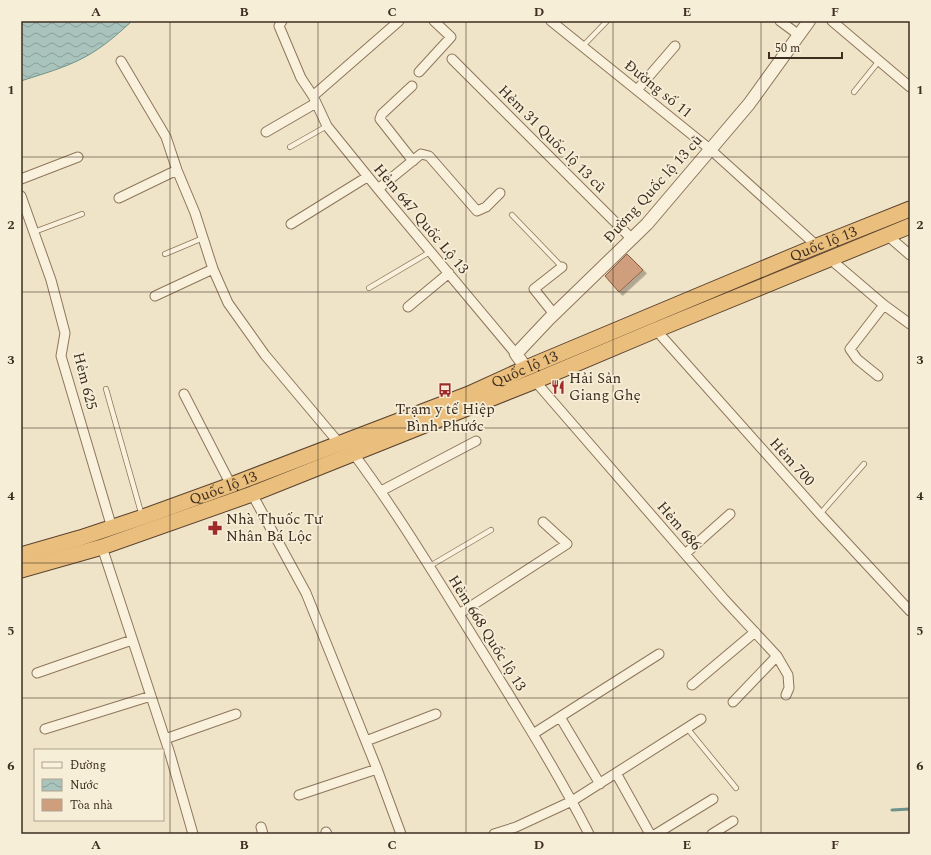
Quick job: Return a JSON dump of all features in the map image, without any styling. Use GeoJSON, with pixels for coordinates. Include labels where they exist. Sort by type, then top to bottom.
{"type":"FeatureCollection","features":[{"type":"Feature","properties":{"kind":"highway","name":"Quốc lộ 13"},"geometry":{"type":"LineString","coordinates":[[21,556],[143,517],[231,485],[468,394],[526,368],[817,246],[910,209]]}},
{"type":"Feature","properties":{"kind":"highway","name":"Quốc lộ 13"},"geometry":{"type":"LineString","coordinates":[[21,570],[102,547],[252,494],[535,381],[829,258],[910,226]]}},
{"type":"Feature","properties":{"kind":"highway"},"geometry":{"type":"LineString","coordinates":[[526,368],[535,381]]}},
{"type":"Feature","properties":{"kind":"street","name":"Hẻm 647 Quốc Lộ 13"},"geometry":{"type":"LineString","coordinates":[[282,21],[279,26],[301,78],[315,99],[327,126],[367,177],[516,354]]}},
{"type":"Feature","properties":{"kind":"street"},"geometry":{"type":"LineString","coordinates":[[266,132],[315,99],[399,21]]}},
{"type":"Feature","properties":{"kind":"street"},"geometry":{"type":"LineString","coordinates":[[419,72],[451,37],[434,21]]}},
{"type":"Feature","properties":{"kind":"street","name":"Đường số 11"},"geometry":{"type":"LineString","coordinates":[[551,21],[711,150],[817,246]]}},
{"type":"Feature","properties":{"kind":"street"},"geometry":{"type":"LineString","coordinates":[[780,21],[799,35]]}},
{"type":"Feature","properties":{"kind":"street","name":"Đường Quốc lộ 13 cũ"},"geometry":{"type":"LineString","coordinates":[[516,354],[554,314],[647,224],[749,104],[809,21]]}},
{"type":"Feature","properties":{"kind":"street"},"geometry":{"type":"LineString","coordinates":[[832,21],[910,87]]}},
{"type":"Feature","properties":{"kind":"street"},"geometry":{"type":"LineString","coordinates":[[637,90],[675,46]]}},
{"type":"Feature","properties":{"kind":"street","name":"Hẻm 31 Quốc lộ 13 cũ"},"geometry":{"type":"LineString","coordinates":[[452,59],[632,239]]}},
{"type":"Feature","properties":{"kind":"street"},"geometry":{"type":"LineString","coordinates":[[121,61],[166,137],[177,170],[195,213],[213,269],[228,303],[265,355],[339,443]]}},
{"type":"Feature","properties":{"kind":"street"},"geometry":{"type":"LineString","coordinates":[[412,86],[382,114],[380,119],[413,160]]}},
{"type":"Feature","properties":{"kind":"street"},"geometry":{"type":"LineString","coordinates":[[378,189],[422,154],[429,156],[477,211],[486,207],[500,193]]}},
{"type":"Feature","properties":{"kind":"street"},"geometry":{"type":"LineString","coordinates":[[21,179],[78,157]]}},
{"type":"Feature","properties":{"kind":"street"},"geometry":{"type":"LineString","coordinates":[[119,198],[177,170]]}},
{"type":"Feature","properties":{"kind":"street"},"geometry":{"type":"LineString","coordinates":[[291,224],[367,177]]}},
{"type":"Feature","properties":{"kind":"street","name":"Hẻm 625"},"geometry":{"type":"LineString","coordinates":[[21,196],[51,280],[65,333],[61,356],[112,528]]}},
{"type":"Feature","properties":{"kind":"street"},"geometry":{"type":"LineString","coordinates":[[887,235],[910,255]]}},
{"type":"Feature","properties":{"kind":"street"},"geometry":{"type":"LineString","coordinates":[[829,258],[884,305],[910,324]]}},
{"type":"Feature","properties":{"kind":"street"},"geometry":{"type":"LineString","coordinates":[[554,314],[534,288],[562,267]]}},
{"type":"Feature","properties":{"kind":"street"},"geometry":{"type":"LineString","coordinates":[[155,296],[213,269]]}},
{"type":"Feature","properties":{"kind":"street"},"geometry":{"type":"LineString","coordinates":[[408,307],[449,273]]}},
{"type":"Feature","properties":{"kind":"street"},"geometry":{"type":"LineString","coordinates":[[878,376],[857,359],[850,349],[884,305]]}},
{"type":"Feature","properties":{"kind":"street","name":"Hẻm 700"},"geometry":{"type":"LineString","coordinates":[[656,330],[820,514],[910,612]]}},
{"type":"Feature","properties":{"kind":"street"},"geometry":{"type":"LineString","coordinates":[[516,354],[526,368]]}},
{"type":"Feature","properties":{"kind":"street","name":"Hẻm 686"},"geometry":{"type":"LineString","coordinates":[[535,381],[724,600],[777,656],[788,675],[789,688],[786,695]]}},
{"type":"Feature","properties":{"kind":"street"},"geometry":{"type":"LineString","coordinates":[[184,394],[231,485]]}},
{"type":"Feature","properties":{"kind":"street"},"geometry":{"type":"LineString","coordinates":[[381,491],[476,441]]}},
{"type":"Feature","properties":{"kind":"street","name":"Hẻm 668 Quốc lộ 13"},"geometry":{"type":"LineString","coordinates":[[353,453],[381,491],[430,566],[533,734],[589,834]]}},
{"type":"Feature","properties":{"kind":"street"},"geometry":{"type":"LineString","coordinates":[[252,494],[306,593],[378,769],[402,834]]}},
{"type":"Feature","properties":{"kind":"street"},"geometry":{"type":"LineString","coordinates":[[685,554],[730,514]]}},
{"type":"Feature","properties":{"kind":"street"},"geometry":{"type":"LineString","coordinates":[[459,614],[567,544],[543,522]]}},
{"type":"Feature","properties":{"kind":"street"},"geometry":{"type":"LineString","coordinates":[[102,547],[165,739],[189,833]]}},
{"type":"Feature","properties":{"kind":"street"},"geometry":{"type":"LineString","coordinates":[[692,685],[755,632]]}},
{"type":"Feature","properties":{"kind":"street"},"geometry":{"type":"LineString","coordinates":[[37,673],[132,640]]}},
{"type":"Feature","properties":{"kind":"street"},"geometry":{"type":"LineString","coordinates":[[533,734],[659,654]]}},
{"type":"Feature","properties":{"kind":"street"},"geometry":{"type":"LineString","coordinates":[[733,702],[777,656]]}},
{"type":"Feature","properties":{"kind":"street"},"geometry":{"type":"LineString","coordinates":[[44,729],[151,696]]}},
{"type":"Feature","properties":{"kind":"street"},"geometry":{"type":"LineString","coordinates":[[165,739],[236,714]]}},
{"type":"Feature","properties":{"kind":"street"},"geometry":{"type":"LineString","coordinates":[[366,741],[436,714]]}},
{"type":"Feature","properties":{"kind":"street"},"geometry":{"type":"LineString","coordinates":[[560,717],[600,784]]}},
{"type":"Feature","properties":{"kind":"street"},"geometry":{"type":"LineString","coordinates":[[494,834],[516,827],[572,802],[701,719]]}},
{"type":"Feature","properties":{"kind":"street"},"geometry":{"type":"LineString","coordinates":[[299,795],[378,769]]}},
{"type":"Feature","properties":{"kind":"street"},"geometry":{"type":"LineString","coordinates":[[616,773],[650,834]]}},
{"type":"Feature","properties":{"kind":"street"},"geometry":{"type":"LineString","coordinates":[[656,834],[713,799]]}},
{"type":"Feature","properties":{"kind":"street"},"geometry":{"type":"LineString","coordinates":[[712,834],[733,822]]}},
{"type":"Feature","properties":{"kind":"lane"},"geometry":{"type":"LineString","coordinates":[[583,46],[607,21]]}},
{"type":"Feature","properties":{"kind":"lane"},"geometry":{"type":"LineString","coordinates":[[854,92],[879,61]]}},
{"type":"Feature","properties":{"kind":"lane"},"geometry":{"type":"LineString","coordinates":[[290,147],[327,126]]}},
{"type":"Feature","properties":{"kind":"lane"},"geometry":{"type":"LineString","coordinates":[[34,232],[82,214]]}},
{"type":"Feature","properties":{"kind":"lane"},"geometry":{"type":"LineString","coordinates":[[512,215],[562,267]]}},
{"type":"Feature","properties":{"kind":"lane"},"geometry":{"type":"LineString","coordinates":[[165,254],[203,238]]}},
{"type":"Feature","properties":{"kind":"lane"},"geometry":{"type":"LineString","coordinates":[[370,288],[430,252]]}},
{"type":"Feature","properties":{"kind":"lane"},"geometry":{"type":"LineString","coordinates":[[106,389],[143,517]]}},
{"type":"Feature","properties":{"kind":"lane"},"geometry":{"type":"LineString","coordinates":[[820,514],[864,464]]}},
{"type":"Feature","properties":{"kind":"lane"},"geometry":{"type":"LineString","coordinates":[[430,566],[491,530]]}},
{"type":"Feature","properties":{"kind":"lane"},"geometry":{"type":"LineString","coordinates":[[687,728],[736,788]]}},
{"type":"Feature","properties":{"kind":"water"},"geometry":{"type":"Polygon","coordinates":[[[21,21],[132,21],[104,45],[85,57],[61,68],[21,81],[21,21]]]}},
{"type":"Feature","properties":{"kind":"building"},"geometry":{"type":"Polygon","coordinates":[[[627,254],[643,270],[619,292],[605,276],[627,254]]]}},
{"type":"Feature","properties":{"kind":"waterway"},"geometry":{"type":"LineString","coordinates":[[892,810],[910,809]]}},
{"type":"Feature","properties":{"kind":"place","name":"Hải Sản Giang Ghẹ"},"geometry":{"type":"Point","coordinates":[558,387]}},
{"type":"Feature","properties":{"kind":"place","name":"Trạm y tế Hiệp Bình Phước"},"geometry":{"type":"Point","coordinates":[445,390]}},
{"type":"Feature","properties":{"kind":"place","name":"Nhà Thuốc Tư Nhân Bá Lộc"},"geometry":{"type":"Point","coordinates":[215,528]}}]}
